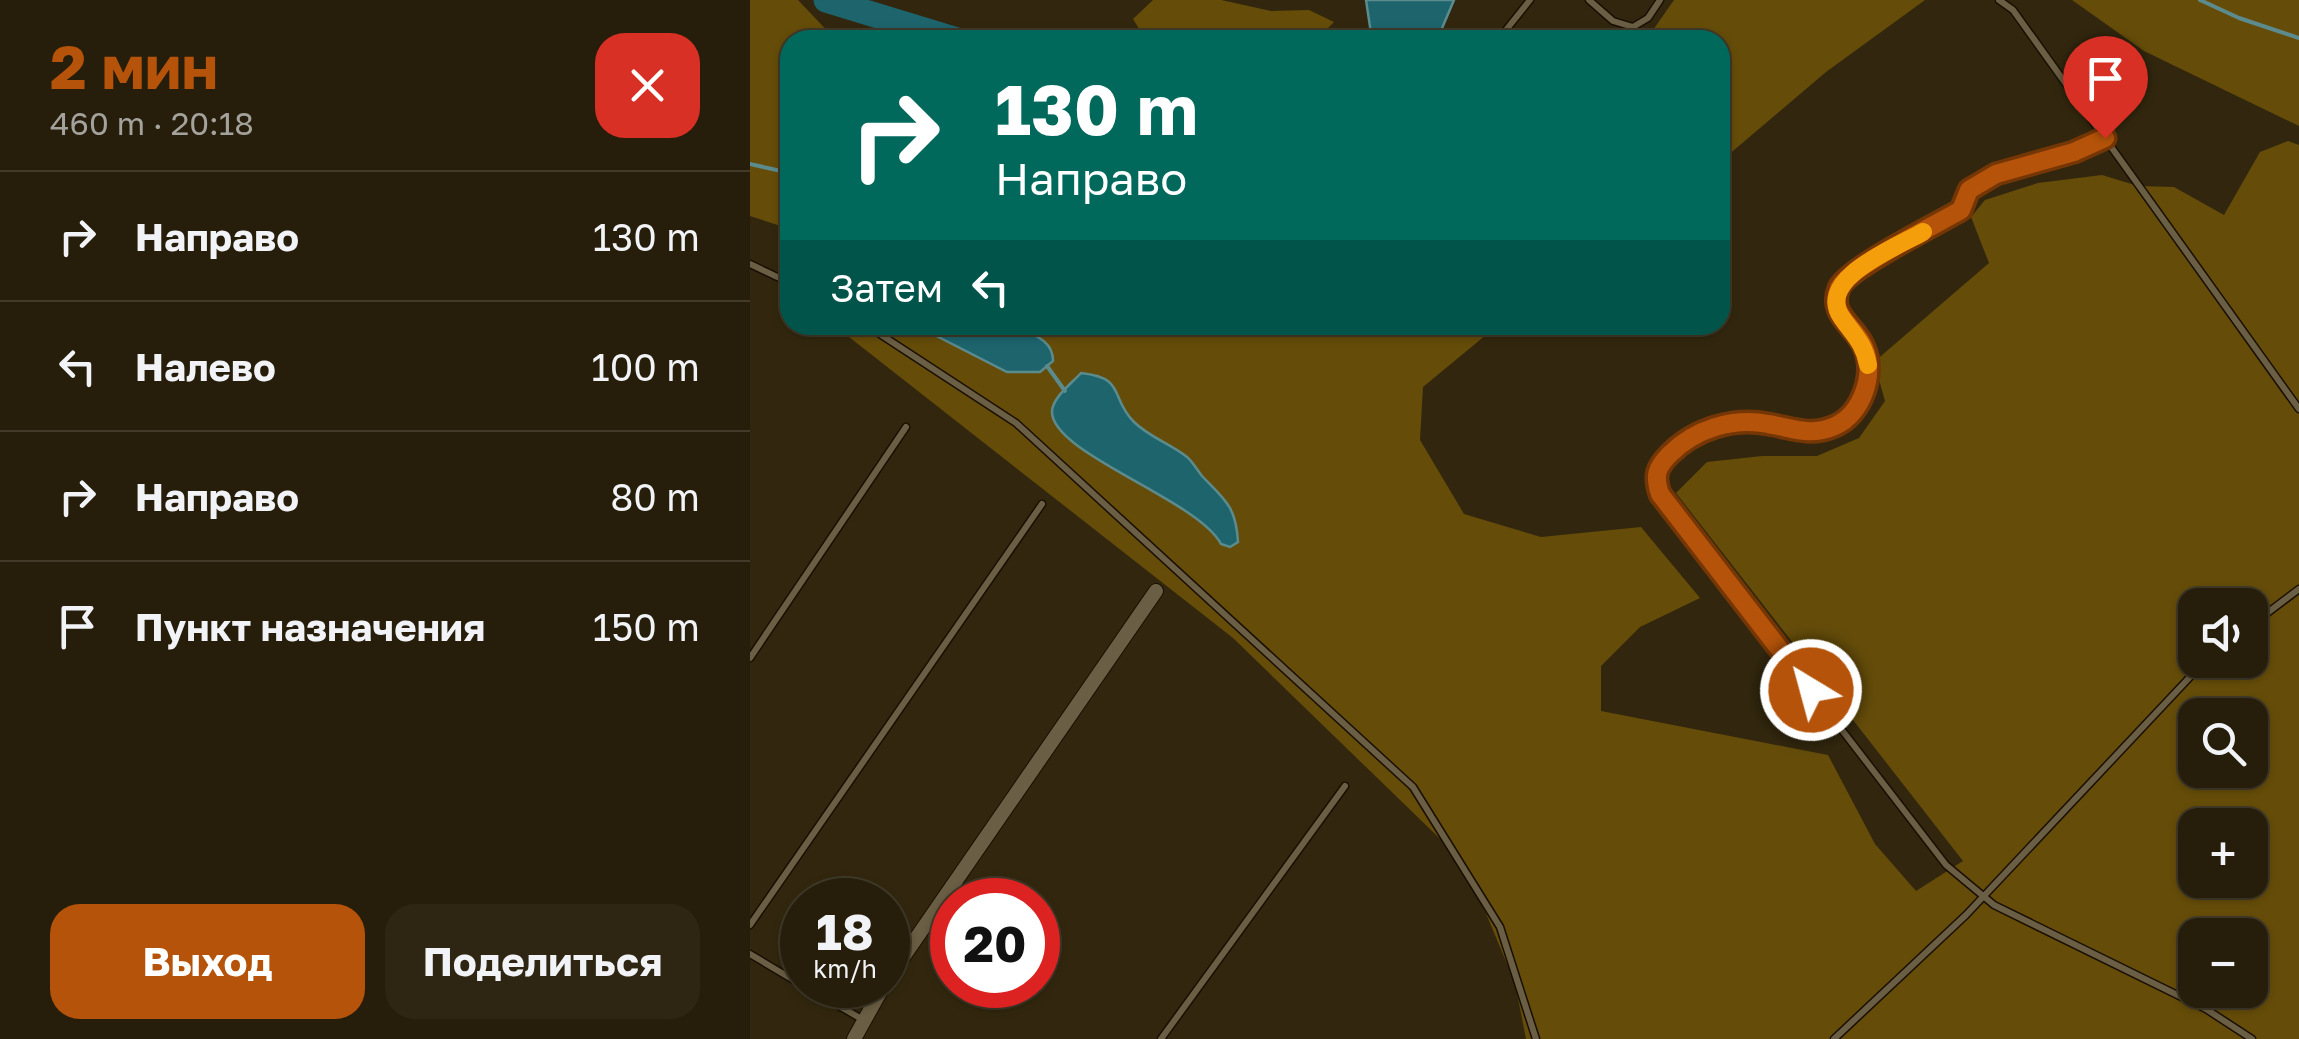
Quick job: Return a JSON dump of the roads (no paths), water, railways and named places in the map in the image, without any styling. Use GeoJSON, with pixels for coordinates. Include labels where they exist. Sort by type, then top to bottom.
{"type":"FeatureCollection","features":[{"type":"Feature","properties":{"kind":"street"},"geometry":{"type":"LineString","coordinates":[[910,947],[1156,591]]}},
{"type":"Feature","properties":{"kind":"street"},"geometry":{"type":"LineString","coordinates":[[854,1039],[873,1008]]}},
{"type":"Feature","properties":{"kind":"lane"},"geometry":{"type":"LineString","coordinates":[[1506,30],[1530,0]]}},
{"type":"Feature","properties":{"kind":"lane"},"geometry":{"type":"LineString","coordinates":[[1588,0],[1613,21],[1633,27],[1648,18],[1660,0]]}},
{"type":"Feature","properties":{"kind":"lane"},"geometry":{"type":"LineString","coordinates":[[2000,0],[2014,10],[2299,409]]}},
{"type":"Feature","properties":{"kind":"lane"},"geometry":{"type":"LineString","coordinates":[[2105,138],[2074,152],[1996,174],[1969,190],[1961,210],[1845,278],[1836,302],[1840,316],[1865,348],[1868,366],[1866,388],[1857,407],[1840,424],[1816,432],[1743,422],[1712,428],[1683,441],[1658,466],[1656,481],[1660,494],[1934,850],[1983,897],[2206,1009],[2252,1039]]}},
{"type":"Feature","properties":{"kind":"lane"},"geometry":{"type":"LineString","coordinates":[[750,264],[780,279]]}},
{"type":"Feature","properties":{"kind":"lane"},"geometry":{"type":"LineString","coordinates":[[881,335],[1016,423],[1412,787],[1500,928],[1536,1039]]}},
{"type":"Feature","properties":{"kind":"lane"},"geometry":{"type":"LineString","coordinates":[[750,658],[906,427]]}},
{"type":"Feature","properties":{"kind":"lane"},"geometry":{"type":"LineString","coordinates":[[750,925],[1042,504]]}},
{"type":"Feature","properties":{"kind":"lane"},"geometry":{"type":"LineString","coordinates":[[2268,613],[2299,590]]}},
{"type":"Feature","properties":{"kind":"lane"},"geometry":{"type":"LineString","coordinates":[[1834,1039],[1983,897],[2189,678]]}},
{"type":"Feature","properties":{"kind":"lane"},"geometry":{"type":"LineString","coordinates":[[1161,1039],[1345,786]]}},
{"type":"Feature","properties":{"kind":"lane"},"geometry":{"type":"LineString","coordinates":[[750,954],[780,972]]}},
{"type":"Feature","properties":{"kind":"lane"},"geometry":{"type":"LineString","coordinates":[[842,1008],[866,1022]]}},
{"type":"Feature","properties":{"kind":"water"},"geometry":{"type":"Polygon","coordinates":[[[1366,0],[1454,0],[1441,30],[1370,30],[1366,0]]]}},
{"type":"Feature","properties":{"kind":"water"},"geometry":{"type":"Polygon","coordinates":[[[935,335],[1033,335],[1049,346],[1053,361],[1040,372],[1007,372],[935,335]]]}},
{"type":"Feature","properties":{"kind":"water"},"geometry":{"type":"Polygon","coordinates":[[[1081,373],[1105,379],[1134,422],[1189,459],[1228,504],[1238,542],[1230,547],[1221,544],[1207,527],[1184,510],[1098,460],[1058,427],[1053,406],[1081,373]]]}},
{"type":"Feature","properties":{"kind":"waterway"},"geometry":{"type":"LineString","coordinates":[[826,0],[924,30]]}},
{"type":"Feature","properties":{"kind":"waterway"},"geometry":{"type":"LineString","coordinates":[[2200,0],[2299,38]]}},
{"type":"Feature","properties":{"kind":"waterway"},"geometry":{"type":"LineString","coordinates":[[750,164],[780,171]]}},
{"type":"Feature","properties":{"kind":"waterway"},"geometry":{"type":"LineString","coordinates":[[1047,366],[1065,391]]}}]}
